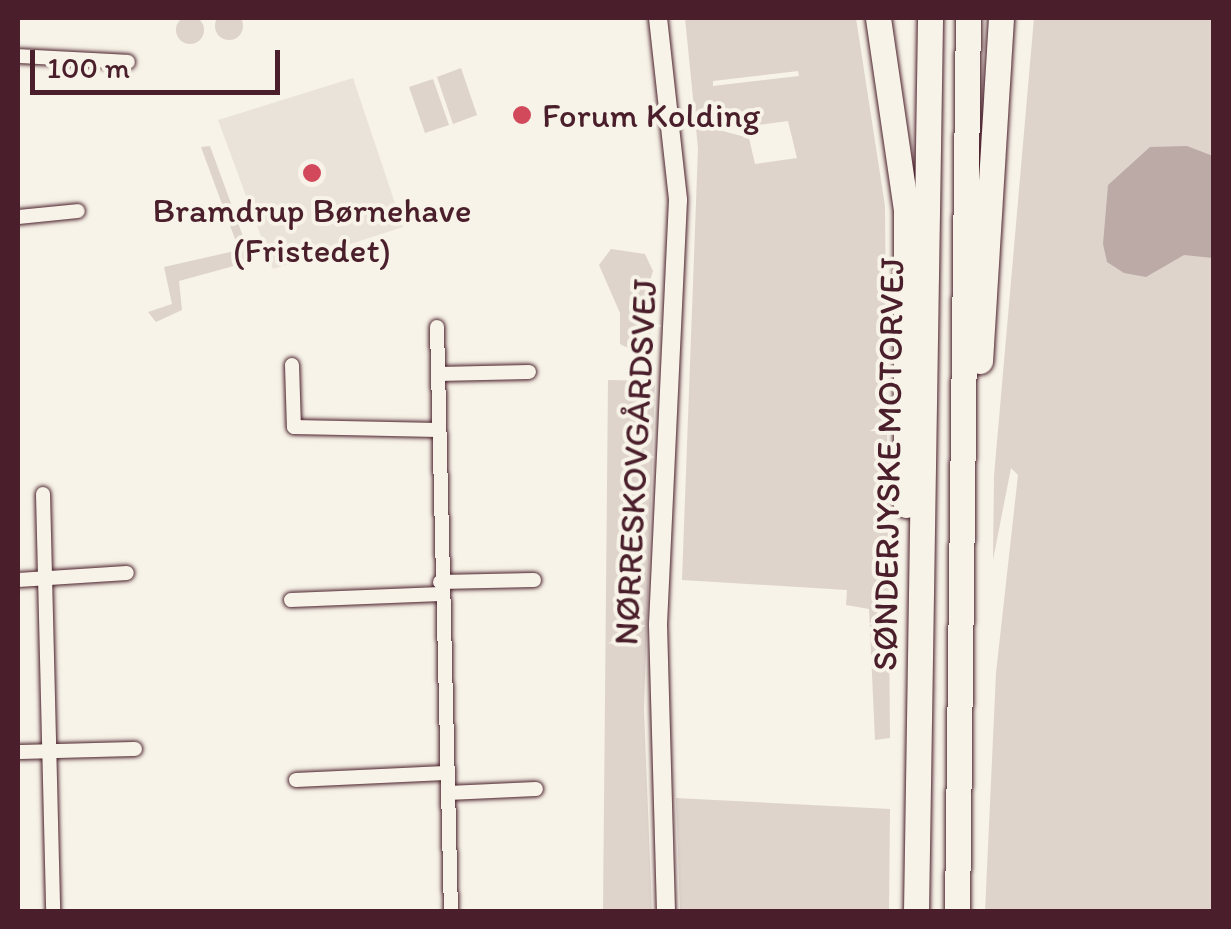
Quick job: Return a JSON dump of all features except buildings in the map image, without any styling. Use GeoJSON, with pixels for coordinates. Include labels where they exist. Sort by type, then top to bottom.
{"type":"FeatureCollection","features":[{"type":"Feature","properties":{"kind":"highway"},"geometry":{"type":"LineString","coordinates":[[878,18],[906,208],[906,557],[920,663]]}},
{"type":"Feature","properties":{"kind":"highway","name":"SØNDERJYSKE MOTORVEJ"},"geometry":{"type":"LineString","coordinates":[[916,912],[930,18]]}},
{"type":"Feature","properties":{"kind":"highway","name":"SØNDERJYSKE MOTORVEJ"},"geometry":{"type":"LineString","coordinates":[[957,912],[968,18]]}},
{"type":"Feature","properties":{"kind":"highway"},"geometry":{"type":"LineString","coordinates":[[962,500],[979,378],[1000,18]]}},
{"type":"Feature","properties":{"kind":"street","name":"NØRRESKOVGÅRDSVEJ"},"geometry":{"type":"LineString","coordinates":[[658,18],[678,200],[658,625],[666,912]]}},
{"type":"Feature","properties":{"kind":"street"},"geometry":{"type":"LineString","coordinates":[[18,56],[128,62]]}},
{"type":"Feature","properties":{"kind":"street"},"geometry":{"type":"LineString","coordinates":[[18,217],[78,211]]}},
{"type":"Feature","properties":{"kind":"street"},"geometry":{"type":"LineString","coordinates":[[437,327],[444,774],[448,793],[451,912]]}},
{"type":"Feature","properties":{"kind":"street"},"geometry":{"type":"LineString","coordinates":[[292,365],[294,428],[438,430]]}},
{"type":"Feature","properties":{"kind":"street"},"geometry":{"type":"LineString","coordinates":[[438,374],[529,372]]}},
{"type":"Feature","properties":{"kind":"street"},"geometry":{"type":"LineString","coordinates":[[42,494],[53,912]]}},
{"type":"Feature","properties":{"kind":"street"},"geometry":{"type":"LineString","coordinates":[[18,580],[127,574]]}},
{"type":"Feature","properties":{"kind":"street"},"geometry":{"type":"LineString","coordinates":[[291,600],[534,580]]}},
{"type":"Feature","properties":{"kind":"street"},"geometry":{"type":"LineString","coordinates":[[18,752],[135,749]]}},
{"type":"Feature","properties":{"kind":"street"},"geometry":{"type":"LineString","coordinates":[[296,780],[444,774]]}},
{"type":"Feature","properties":{"kind":"street"},"geometry":{"type":"LineString","coordinates":[[448,793],[536,789]]}},
{"type":"Feature","properties":{"kind":"shaded area"},"geometry":{"type":"Polygon","coordinates":[[[229,12],[239,16],[243,26],[239,36],[229,40],[219,36],[215,26],[219,16],[229,12]]]}},
{"type":"Feature","properties":{"kind":"shaded area"},"geometry":{"type":"Polygon","coordinates":[[[190,16],[200,20],[204,30],[200,40],[190,44],[180,40],[176,30],[180,20],[190,16]]]}},
{"type":"Feature","properties":{"kind":"shaded area"},"geometry":{"type":"Polygon","coordinates":[[[685,18],[856,18],[885,206],[890,738],[875,740],[869,609],[846,605],[847,590],[682,580],[698,148],[685,18]],[[798,71],[713,81],[713,86],[799,76],[798,71]],[[788,121],[719,130],[749,138],[755,164],[797,158],[788,121]]]}},
{"type":"Feature","properties":{"kind":"shaded area"},"geometry":{"type":"Polygon","coordinates":[[[1034,18],[1213,18],[1213,911],[985,912],[996,673],[1018,475],[1011,468],[993,560],[994,476],[1034,18]]]}},
{"type":"Feature","properties":{"kind":"shaded area"},"geometry":{"type":"Polygon","coordinates":[[[461,68],[477,115],[453,124],[437,77],[461,68]]]}},
{"type":"Feature","properties":{"kind":"shaded area","name":"Bramdrup Børnehave (Fristedet)"},"geometry":{"type":"Polygon","coordinates":[[[353,78],[403,227],[273,269],[218,120],[353,78]]]}},
{"type":"Feature","properties":{"kind":"shaded area"},"geometry":{"type":"Polygon","coordinates":[[[433,79],[449,125],[425,133],[409,87],[433,79]]]}},
{"type":"Feature","properties":{"kind":"shaded area"},"geometry":{"type":"Polygon","coordinates":[[[210,146],[252,261],[179,281],[182,310],[156,322],[148,312],[172,304],[164,267],[239,250],[201,147],[210,146]]]}},
{"type":"Feature","properties":{"kind":"shaded area"},"geometry":{"type":"Polygon","coordinates":[[[1187,146],[1213,156],[1213,258],[1184,255],[1146,277],[1124,273],[1107,262],[1103,244],[1108,185],[1150,147],[1187,146]]]}},
{"type":"Feature","properties":{"kind":"shaded area"},"geometry":{"type":"Polygon","coordinates":[[[611,249],[645,254],[653,271],[644,301],[651,337],[638,353],[620,344],[620,313],[599,265],[611,249]]]}},
{"type":"Feature","properties":{"kind":"shaded area"},"geometry":{"type":"Polygon","coordinates":[[[608,380],[655,381],[644,709],[652,911],[603,911],[608,380]]]}},
{"type":"Feature","properties":{"kind":"shaded area"},"geometry":{"type":"Polygon","coordinates":[[[676,798],[890,809],[889,911],[680,911],[676,798]]]}},
{"type":"Feature","properties":{"kind":"place","name":"Forum Kolding"},"geometry":{"type":"Point","coordinates":[522,115]}},
{"type":"Feature","properties":{"kind":"place","name":"Bramdrup Børnehave (Fristedet)"},"geometry":{"type":"Point","coordinates":[312,173]}}]}
